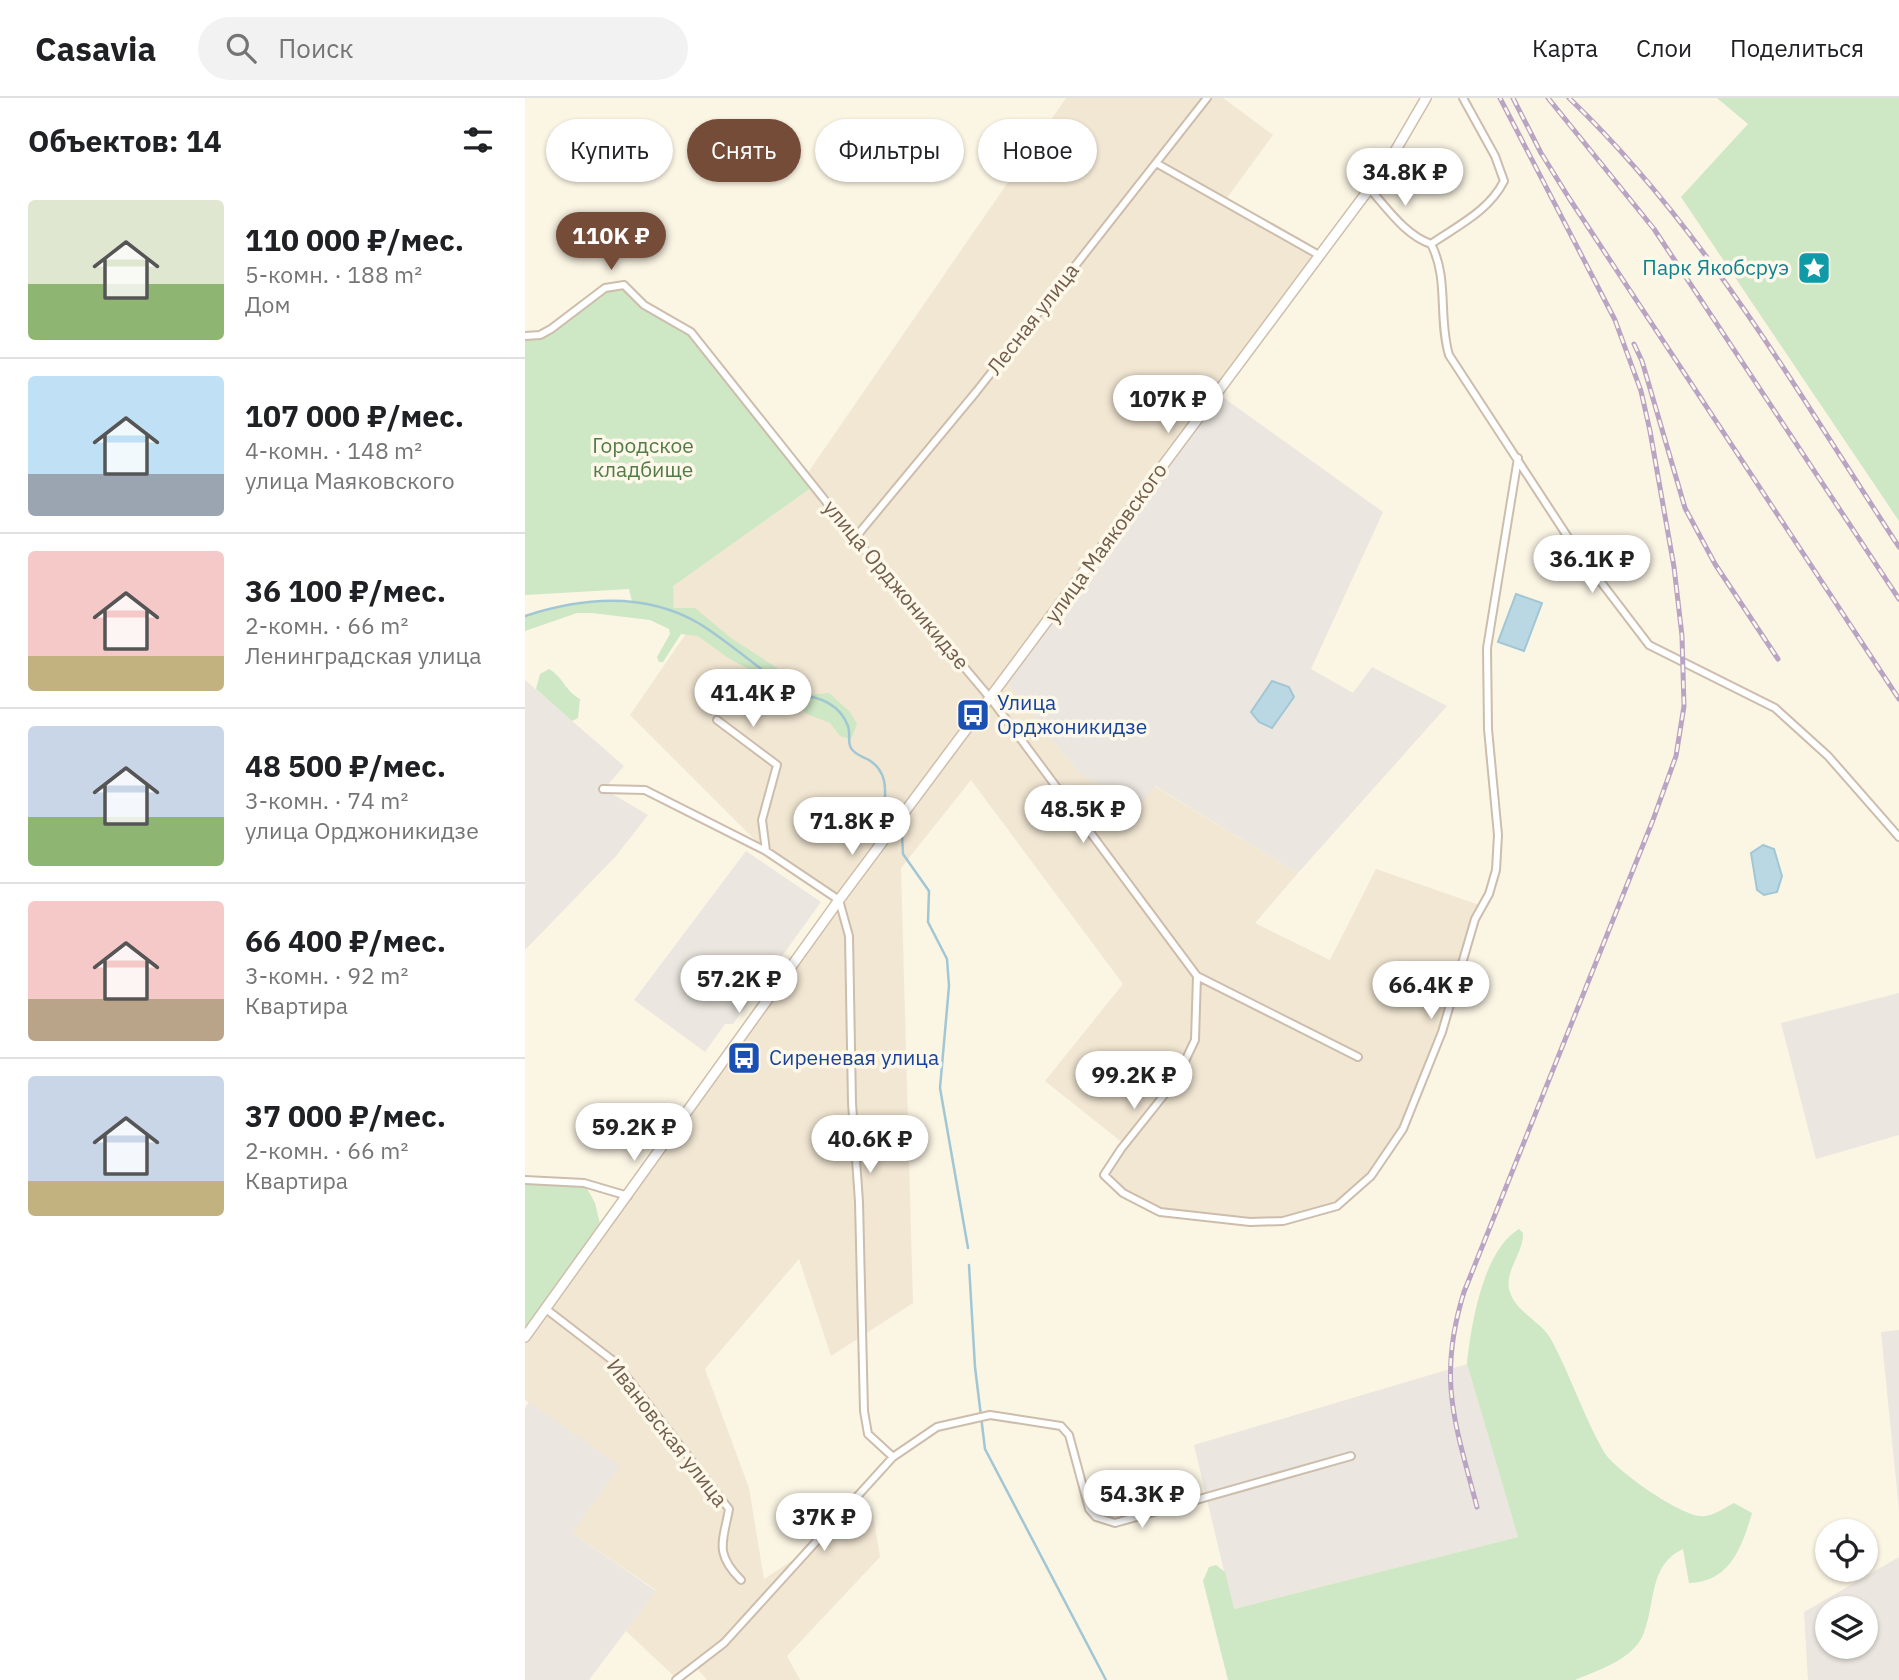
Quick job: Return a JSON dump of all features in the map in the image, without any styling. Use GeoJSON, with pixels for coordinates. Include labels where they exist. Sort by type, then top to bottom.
{"type":"FeatureCollection","features":[{"type":"Feature","properties":{"kind":"street","name":"Лесная улица"},"geometry":{"type":"LineString","coordinates":[[855,538],[976,392],[1207,98]]}},
{"type":"Feature","properties":{"kind":"street","name":"улица Маяковского"},"geometry":{"type":"LineString","coordinates":[[525,1337],[839,900],[1369,188],[1426,98]]}},
{"type":"Feature","properties":{"kind":"street"},"geometry":{"type":"LineString","coordinates":[[1431,244],[1484,208],[1496,197],[1504,181],[1496,156],[1463,98]]}},
{"type":"Feature","properties":{"kind":"street"},"geometry":{"type":"LineString","coordinates":[[1156,163],[1319,255]]}},
{"type":"Feature","properties":{"kind":"street"},"geometry":{"type":"LineString","coordinates":[[1369,188],[1408,231],[1418,240],[1431,244]]}},
{"type":"Feature","properties":{"kind":"street"},"geometry":{"type":"LineString","coordinates":[[1431,244],[1441,270],[1442,320],[1449,355],[1575,548],[1649,645],[1775,708],[1828,755],[1899,837]]}},
{"type":"Feature","properties":{"kind":"street","name":"улица Орджоникидзе"},"geometry":{"type":"LineString","coordinates":[[525,335],[540,335],[605,288],[614,285],[624,285],[644,304],[691,332],[855,538],[991,699],[1197,976]]}},
{"type":"Feature","properties":{"kind":"street"},"geometry":{"type":"LineString","coordinates":[[1359,1057],[1197,976],[1195,1040],[1176,1080],[1121,1149],[1104,1175],[1123,1193],[1151,1209],[1250,1222],[1283,1221],[1337,1206],[1371,1176],[1403,1129],[1442,1032],[1475,919],[1489,894],[1496,870],[1498,835],[1488,729],[1487,648],[1518,458]]}},
{"type":"Feature","properties":{"kind":"street"},"geometry":{"type":"LineString","coordinates":[[717,720],[773,760],[778,771],[762,820],[767,851]]}},
{"type":"Feature","properties":{"kind":"street"},"geometry":{"type":"LineString","coordinates":[[603,789],[645,790],[767,851],[839,900],[849,936],[852,1103],[859,1202],[865,1411],[868,1434],[893,1457]]}},
{"type":"Feature","properties":{"kind":"street"},"geometry":{"type":"LineString","coordinates":[[525,1180],[584,1183],[628,1196]]}},
{"type":"Feature","properties":{"kind":"street","name":"Ивановская улица"},"geometry":{"type":"LineString","coordinates":[[545,1309],[616,1363],[729,1508],[721,1550],[723,1559],[741,1580]]}},
{"type":"Feature","properties":{"kind":"street"},"geometry":{"type":"LineString","coordinates":[[676,1680],[724,1643],[893,1457],[937,1427],[970,1417],[990,1415],[1061,1426],[1069,1435],[1089,1508],[1096,1517],[1115,1523],[1351,1456]]}},
{"type":"Feature","properties":{"kind":"shaded area"},"geometry":{"type":"Polygon","coordinates":[[[1066,98],[1223,98],[1273,135],[1224,202],[1319,255],[1005,680],[1080,774],[1154,786],[1298,873],[1255,923],[1330,960],[1376,869],[1482,906],[1475,919],[1442,1032],[1403,1129],[1371,1176],[1337,1206],[1283,1221],[1250,1222],[1160,1212],[1123,1193],[1104,1175],[1124,1144],[1045,1081],[1123,984],[971,780],[901,868],[913,1303],[831,1356],[799,1259],[705,1369],[749,1488],[764,1579],[872,1508],[880,1557],[787,1656],[800,1680],[707,1680],[695,1666],[677,1679],[626,1631],[656,1590],[572,1533],[563,1427],[525,1400],[525,1337],[839,900],[766,851],[630,715],[694,622],[675,612],[672,586],[815,485],[807,474],[1008,182],[1097,182],[1097,119],[1052,119],[1066,98]]]}},
{"type":"Feature","properties":{"kind":"shaded area"},"geometry":{"type":"Polygon","coordinates":[[[1217,393],[1383,512],[1311,669],[1353,693],[1372,667],[1447,706],[1298,873],[1155,786],[1139,806],[1080,774],[1005,680],[1217,393]]]}},
{"type":"Feature","properties":{"kind":"shaded area"},"geometry":{"type":"Polygon","coordinates":[[[525,680],[624,766],[604,789],[648,815],[616,856],[525,950],[525,680]]]}},
{"type":"Feature","properties":{"kind":"shaded area"},"geometry":{"type":"Polygon","coordinates":[[[746,851],[821,902],[733,1024],[725,1024],[705,1052],[634,1000],[746,851]]]}},
{"type":"Feature","properties":{"kind":"shaded area"},"geometry":{"type":"Polygon","coordinates":[[[1899,993],[1899,1135],[1816,1159],[1781,1023],[1899,993]]]}},
{"type":"Feature","properties":{"kind":"shaded area"},"geometry":{"type":"Polygon","coordinates":[[[1899,1330],[1899,1510],[1881,1332],[1899,1330]]]}},
{"type":"Feature","properties":{"kind":"shaded area"},"geometry":{"type":"Polygon","coordinates":[[[1467,1364],[1518,1537],[1233,1609],[1194,1445],[1467,1364]]]}},
{"type":"Feature","properties":{"kind":"shaded area"},"geometry":{"type":"Polygon","coordinates":[[[529,1402],[620,1466],[572,1533],[656,1591],[589,1680],[525,1680],[525,1408],[529,1402]]]}},
{"type":"Feature","properties":{"kind":"shaded area"},"geometry":{"type":"Polygon","coordinates":[[[1899,1557],[1899,1680],[1808,1680],[1804,1612],[1815,1606],[1815,1659],[1878,1659],[1878,1596],[1832,1596],[1856,1582],[1878,1582],[1878,1569],[1899,1557]]]}},
{"type":"Feature","properties":{"kind":"green space","name":"Парк Якобсруэ"},"geometry":{"type":"Polygon","coordinates":[[[1717,98],[1899,98],[1899,521],[1681,197],[1748,124],[1717,98]]]}},
{"type":"Feature","properties":{"kind":"green space","name":"Городское кладбище"},"geometry":{"type":"Polygon","coordinates":[[[624,285],[644,305],[691,332],[815,485],[673,586],[674,608],[695,608],[731,638],[794,679],[800,696],[829,693],[850,712],[857,724],[851,739],[840,736],[830,723],[807,714],[762,676],[728,658],[698,636],[681,634],[663,662],[659,662],[657,657],[670,634],[669,629],[650,620],[577,613],[525,631],[525,616],[539,612],[578,604],[632,601],[629,589],[525,595],[525,336],[550,328],[596,295],[624,285]]]}},
{"type":"Feature","properties":{"kind":"green space"},"geometry":{"type":"Polygon","coordinates":[[[549,669],[580,699],[578,718],[572,721],[536,689],[540,674],[549,669]]]}},
{"type":"Feature","properties":{"kind":"green space"},"geometry":{"type":"Polygon","coordinates":[[[525,1180],[584,1183],[595,1203],[602,1232],[525,1337],[525,1180]]]}},
{"type":"Feature","properties":{"kind":"green space"},"geometry":{"type":"Polygon","coordinates":[[[1519,1229],[1523,1233],[1523,1240],[1508,1282],[1512,1297],[1552,1341],[1604,1452],[1621,1470],[1677,1508],[1700,1516],[1709,1516],[1734,1503],[1752,1513],[1744,1538],[1732,1560],[1715,1576],[1689,1583],[1683,1549],[1672,1556],[1658,1575],[1647,1623],[1638,1644],[1623,1658],[1575,1680],[1228,1680],[1203,1581],[1209,1567],[1216,1565],[1225,1572],[1234,1609],[1518,1537],[1467,1364],[1476,1310],[1488,1271],[1496,1253],[1519,1229]]]}},
{"type":"Feature","properties":{"kind":"water"},"geometry":{"type":"Polygon","coordinates":[[[1516,594],[1542,603],[1524,651],[1498,642],[1516,594]]]}},
{"type":"Feature","properties":{"kind":"water"},"geometry":{"type":"Polygon","coordinates":[[[1272,681],[1289,687],[1294,697],[1272,728],[1259,722],[1251,712],[1272,681]]]}},
{"type":"Feature","properties":{"kind":"water"},"geometry":{"type":"Polygon","coordinates":[[[1763,845],[1774,849],[1782,876],[1777,892],[1764,895],[1757,890],[1751,853],[1763,845]]]}},
{"type":"Feature","properties":{"kind":"waterway"},"geometry":{"type":"LineString","coordinates":[[525,616],[592,602],[636,602],[658,607],[700,624],[787,688],[800,696],[829,703],[840,712],[849,729],[851,748],[876,765],[880,771],[885,785],[884,815],[902,834],[903,854],[929,891],[928,922],[947,959],[949,986],[940,1088],[968,1248]]}},
{"type":"Feature","properties":{"kind":"waterway"},"geometry":{"type":"LineString","coordinates":[[969,1265],[975,1367],[985,1449],[1106,1680]]}},
{"type":"Feature","properties":{"kind":"railway"},"geometry":{"type":"LineString","coordinates":[[1477,1507],[1456,1425],[1450,1376],[1456,1323],[1464,1292],[1653,820],[1676,756],[1684,706],[1682,636],[1674,567],[1641,391],[1615,320],[1500,98]]}},
{"type":"Feature","properties":{"kind":"railway"},"geometry":{"type":"LineString","coordinates":[[1513,98],[1541,153],[1569,198],[1899,699]]}},
{"type":"Feature","properties":{"kind":"railway"},"geometry":{"type":"LineString","coordinates":[[1548,98],[1654,229],[1899,599]]}},
{"type":"Feature","properties":{"kind":"railway"},"geometry":{"type":"LineString","coordinates":[[1569,98],[1618,148],[1706,256],[1785,371],[1899,547]]}},
{"type":"Feature","properties":{"kind":"railway"},"geometry":{"type":"LineString","coordinates":[[1634,344],[1642,361],[1685,508],[1715,564],[1778,659]]}},
{"type":"Feature","properties":{"kind":"place","name":"Парк Якобсруэ"},"geometry":{"type":"Point","coordinates":[1814,268]}},
{"type":"Feature","properties":{"kind":"place","name":"Улица Орджоникидзе"},"geometry":{"type":"Point","coordinates":[973,715]}},
{"type":"Feature","properties":{"kind":"place","name":"Сиреневая улица"},"geometry":{"type":"Point","coordinates":[744,1058]}}]}
